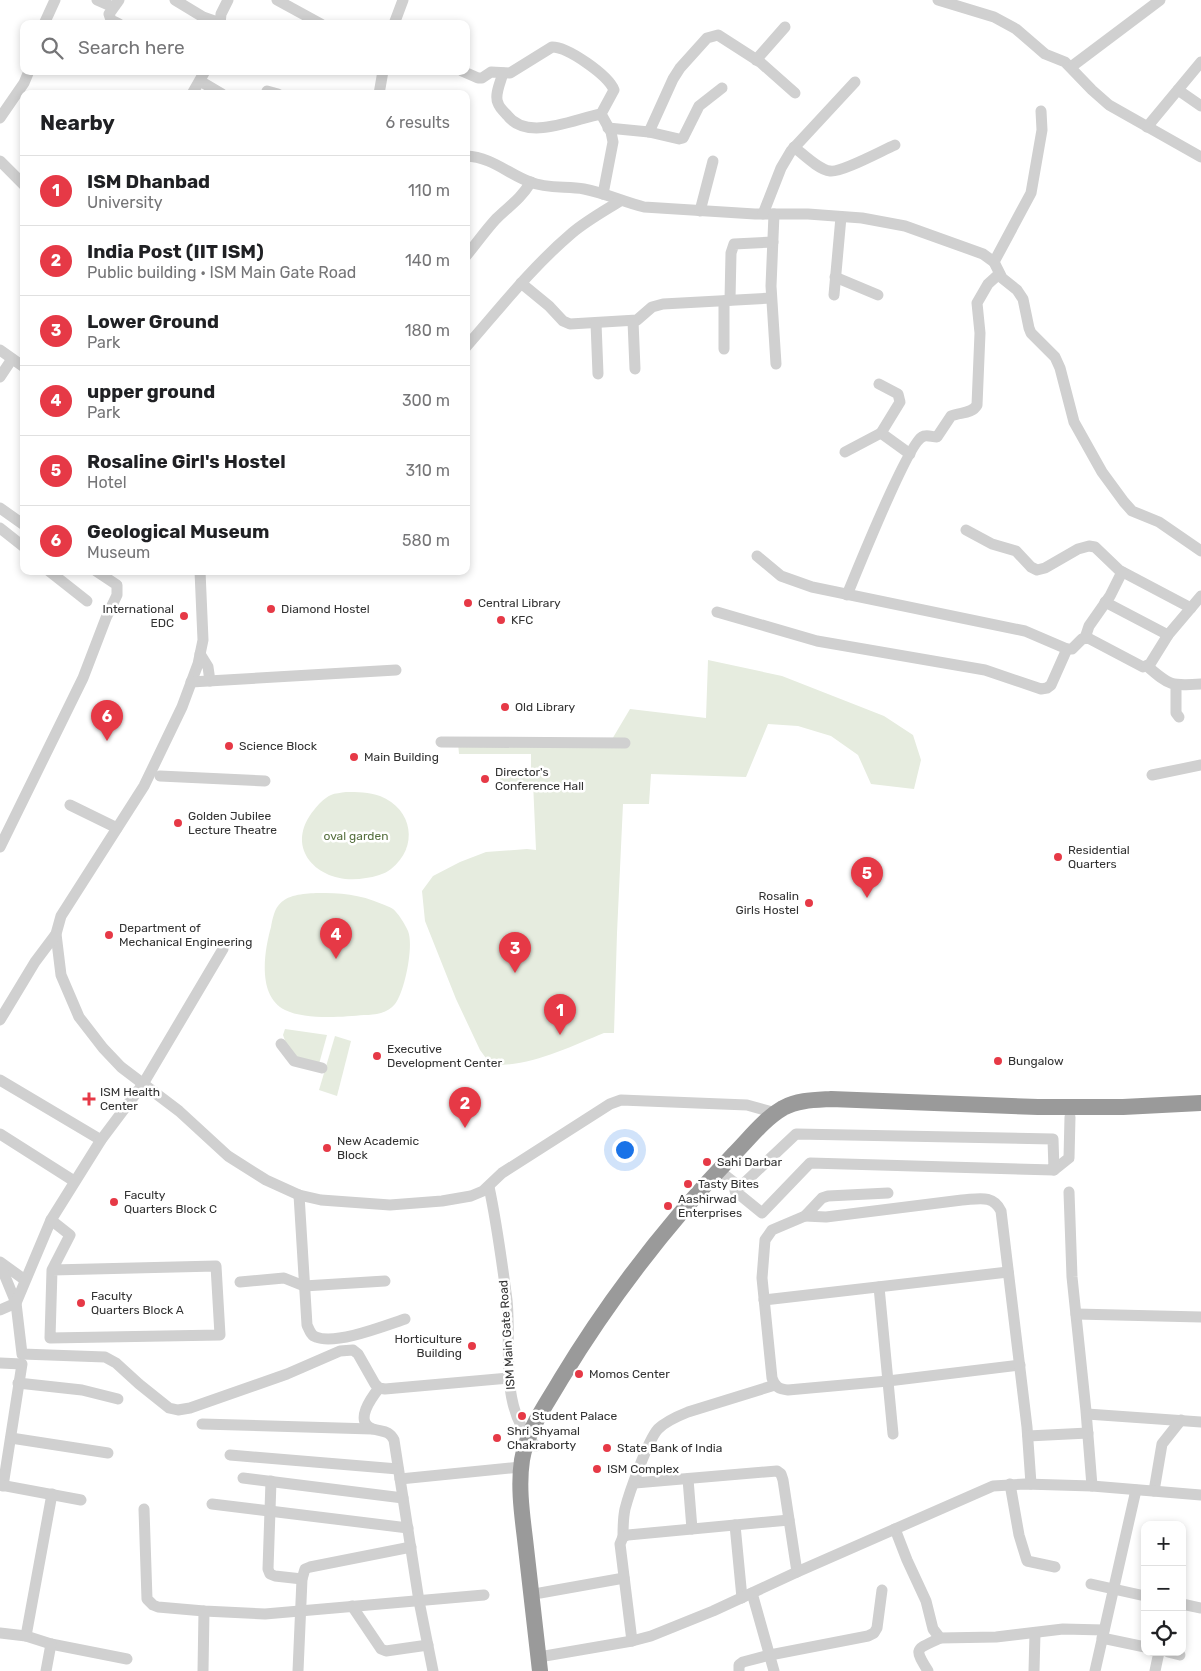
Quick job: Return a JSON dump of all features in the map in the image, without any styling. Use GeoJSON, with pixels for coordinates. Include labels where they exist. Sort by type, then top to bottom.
{"type":"FeatureCollection","features":[{"type":"Feature","properties":{"kind":"highway"},"geometry":{"type":"LineString","coordinates":[[544,1664],[522,1507],[521,1467],[532,1442],[541,1412],[575,1356],[630,1276],[714,1175],[776,1113],[794,1103],[831,1099],[1038,1107],[1123,1107],[1201,1103]]}},
{"type":"Feature","properties":{"kind":"highway"},"geometry":{"type":"LineString","coordinates":[[544,1664],[540,1593],[530,1490],[532,1442],[561,1394],[631,1291],[678,1231],[726,1176],[776,1126],[786,1118],[803,1111],[856,1109],[1070,1117],[1201,1114]]}},
{"type":"Feature","properties":{"kind":"street"},"geometry":{"type":"LineString","coordinates":[[46,20],[55,0]]}},
{"type":"Feature","properties":{"kind":"street"},"geometry":{"type":"LineString","coordinates":[[98,0],[116,4],[109,17],[113,20]]}},
{"type":"Feature","properties":{"kind":"street"},"geometry":{"type":"LineString","coordinates":[[175,0],[212,20]]}},
{"type":"Feature","properties":{"kind":"street"},"geometry":{"type":"LineString","coordinates":[[220,20],[221,14],[228,0]]}},
{"type":"Feature","properties":{"kind":"street"},"geometry":{"type":"LineString","coordinates":[[278,0],[314,20]]}},
{"type":"Feature","properties":{"kind":"street"},"geometry":{"type":"LineString","coordinates":[[396,20],[403,0]]}},
{"type":"Feature","properties":{"kind":"street"},"geometry":{"type":"LineString","coordinates":[[938,0],[973,10],[1016,29],[1045,54],[1065,62],[1109,105],[1201,157]]}},
{"type":"Feature","properties":{"kind":"street"},"geometry":{"type":"LineString","coordinates":[[1071,67],[1160,0]]}},
{"type":"Feature","properties":{"kind":"street"},"geometry":{"type":"LineString","coordinates":[[756,60],[785,27]]}},
{"type":"Feature","properties":{"kind":"street"},"geometry":{"type":"LineString","coordinates":[[649,132],[673,79],[706,38],[718,35],[756,60],[795,93]]}},
{"type":"Feature","properties":{"kind":"street"},"geometry":{"type":"LineString","coordinates":[[470,74],[482,78],[491,72],[510,73],[552,46],[565,49],[601,73],[614,90],[601,114],[539,129],[521,126],[509,118],[498,103],[498,93],[503,73]]}},
{"type":"Feature","properties":{"kind":"street"},"geometry":{"type":"LineString","coordinates":[[1147,128],[1201,62]]}},
{"type":"Feature","properties":{"kind":"street"},"geometry":{"type":"LineString","coordinates":[[0,118],[27,75]]}},
{"type":"Feature","properties":{"kind":"street"},"geometry":{"type":"LineString","coordinates":[[380,90],[383,75]]}},
{"type":"Feature","properties":{"kind":"street"},"geometry":{"type":"LineString","coordinates":[[194,90],[202,76],[218,90]]}},
{"type":"Feature","properties":{"kind":"street"},"geometry":{"type":"LineString","coordinates":[[776,364],[771,298],[773,242],[768,214],[781,168],[794,147],[855,82]]}},
{"type":"Feature","properties":{"kind":"street"},"geometry":{"type":"LineString","coordinates":[[608,128],[649,132],[673,139],[683,138],[699,106],[722,88]]}},
{"type":"Feature","properties":{"kind":"street"},"geometry":{"type":"LineString","coordinates":[[1178,90],[1201,106]]}},
{"type":"Feature","properties":{"kind":"street"},"geometry":{"type":"LineString","coordinates":[[994,262],[1031,193],[1042,130],[1041,111]]}},
{"type":"Feature","properties":{"kind":"street"},"geometry":{"type":"LineString","coordinates":[[601,114],[613,142],[603,194]]}},
{"type":"Feature","properties":{"kind":"street"},"geometry":{"type":"LineString","coordinates":[[794,147],[824,169],[831,171],[844,168],[895,145]]}},
{"type":"Feature","properties":{"kind":"street"},"geometry":{"type":"LineString","coordinates":[[470,156],[489,161],[530,182],[581,188],[644,207],[862,218],[905,226],[983,254],[994,262],[999,274],[1017,290],[1023,300],[1031,333],[1055,357],[1060,368],[1074,422],[1102,472],[1124,502],[1132,511],[1159,522],[1201,551]]}},
{"type":"Feature","properties":{"kind":"street"},"geometry":{"type":"LineString","coordinates":[[0,161],[20,181]]}},
{"type":"Feature","properties":{"kind":"street"},"geometry":{"type":"LineString","coordinates":[[700,211],[713,161]]}},
{"type":"Feature","properties":{"kind":"street"},"geometry":{"type":"LineString","coordinates":[[470,251],[490,226],[522,196],[530,182]]}},
{"type":"Feature","properties":{"kind":"street"},"geometry":{"type":"LineString","coordinates":[[470,342],[521,283],[573,232],[620,200]]}},
{"type":"Feature","properties":{"kind":"street"},"geometry":{"type":"LineString","coordinates":[[834,295],[841,217]]}},
{"type":"Feature","properties":{"kind":"street"},"geometry":{"type":"LineString","coordinates":[[724,349],[732,247],[734,244],[741,243],[773,242]]}},
{"type":"Feature","properties":{"kind":"street"},"geometry":{"type":"LineString","coordinates":[[847,595],[902,467],[922,436],[937,437],[952,416],[975,408],[977,405],[979,356],[977,303],[988,284],[999,274]]}},
{"type":"Feature","properties":{"kind":"street"},"geometry":{"type":"LineString","coordinates":[[835,277],[878,295]]}},
{"type":"Feature","properties":{"kind":"street"},"geometry":{"type":"LineString","coordinates":[[521,283],[564,321],[576,324],[633,321],[644,316],[652,307],[659,304],[771,298]]}},
{"type":"Feature","properties":{"kind":"street"},"geometry":{"type":"LineString","coordinates":[[633,321],[635,369]]}},
{"type":"Feature","properties":{"kind":"street"},"geometry":{"type":"LineString","coordinates":[[596,323],[598,374]]}},
{"type":"Feature","properties":{"kind":"street"},"geometry":{"type":"LineString","coordinates":[[0,350],[20,364]]}},
{"type":"Feature","properties":{"kind":"street"},"geometry":{"type":"LineString","coordinates":[[0,377],[12,359]]}},
{"type":"Feature","properties":{"kind":"street"},"geometry":{"type":"LineString","coordinates":[[845,452],[881,433],[900,400],[898,394],[879,384]]}},
{"type":"Feature","properties":{"kind":"street"},"geometry":{"type":"LineString","coordinates":[[881,433],[910,454]]}},
{"type":"Feature","properties":{"kind":"street"},"geometry":{"type":"LineString","coordinates":[[0,508],[20,522]]}},
{"type":"Feature","properties":{"kind":"street"},"geometry":{"type":"LineString","coordinates":[[0,528],[20,544]]}},
{"type":"Feature","properties":{"kind":"street"},"geometry":{"type":"LineString","coordinates":[[966,530],[992,544],[1016,552],[1037,570],[1045,568],[1078,549],[1088,546],[1099,549],[1122,572],[1191,608]]}},
{"type":"Feature","properties":{"kind":"street"},"geometry":{"type":"LineString","coordinates":[[757,556],[781,576],[790,580],[847,595],[1025,631],[1067,649],[1074,648],[1085,638],[1089,626],[1122,572]]}},
{"type":"Feature","properties":{"kind":"street"},"geometry":{"type":"LineString","coordinates":[[54,575],[87,601]]}},
{"type":"Feature","properties":{"kind":"street"},"geometry":{"type":"LineString","coordinates":[[0,847],[83,678],[117,595],[117,586],[102,575]]}},
{"type":"Feature","properties":{"kind":"street"},"geometry":{"type":"LineString","coordinates":[[0,1020],[35,962],[56,934],[61,916],[144,786],[182,707],[204,640],[200,575]]}},
{"type":"Feature","properties":{"kind":"street"},"geometry":{"type":"LineString","coordinates":[[1147,666],[1168,635],[1201,596]]}},
{"type":"Feature","properties":{"kind":"street"},"geometry":{"type":"LineString","coordinates":[[1104,602],[1168,635]]}},
{"type":"Feature","properties":{"kind":"street"},"geometry":{"type":"LineString","coordinates":[[717,612],[817,641],[985,670],[1041,689],[1051,685],[1067,649]]}},
{"type":"Feature","properties":{"kind":"street"},"geometry":{"type":"LineString","coordinates":[[1085,638],[1091,639],[1143,667],[1147,666],[1166,682],[1176,686],[1201,684]]}},
{"type":"Feature","properties":{"kind":"street"},"geometry":{"type":"LineString","coordinates":[[200,654],[208,667],[210,680]]}},
{"type":"Feature","properties":{"kind":"street"},"geometry":{"type":"LineString","coordinates":[[191,682],[396,670]]}},
{"type":"Feature","properties":{"kind":"street"},"geometry":{"type":"LineString","coordinates":[[1176,686],[1176,713],[1179,717]]}},
{"type":"Feature","properties":{"kind":"street"},"geometry":{"type":"LineString","coordinates":[[441,742],[625,743]]}},
{"type":"Feature","properties":{"kind":"street"},"geometry":{"type":"LineString","coordinates":[[1152,775],[1201,764]]}},
{"type":"Feature","properties":{"kind":"street"},"geometry":{"type":"LineString","coordinates":[[160,776],[265,782]]}},
{"type":"Feature","properties":{"kind":"street"},"geometry":{"type":"LineString","coordinates":[[70,805],[117,828]]}},
{"type":"Feature","properties":{"kind":"street"},"geometry":{"type":"LineString","coordinates":[[56,934],[61,975],[79,1017],[121,1068],[179,1111],[228,1156],[266,1180],[299,1195],[321,1200],[390,1205],[442,1202],[471,1196],[489,1187],[502,1173],[610,1104],[621,1100],[747,1104],[776,1113]]}},
{"type":"Feature","properties":{"kind":"street"},"geometry":{"type":"LineString","coordinates":[[0,1310],[16,1303],[50,1220],[101,1140],[143,1084],[223,949]]}},
{"type":"Feature","properties":{"kind":"street"},"geometry":{"type":"LineString","coordinates":[[281,1044],[294,1060],[322,1068]]}},
{"type":"Feature","properties":{"kind":"street"},"geometry":{"type":"LineString","coordinates":[[0,1080],[101,1140]]}},
{"type":"Feature","properties":{"kind":"street"},"geometry":{"type":"LineString","coordinates":[[1054,1170],[1053,1139],[796,1134],[735,1191],[762,1213],[810,1162],[1054,1170],[1069,1158],[1070,1117]]}},
{"type":"Feature","properties":{"kind":"street"},"geometry":{"type":"LineString","coordinates":[[0,1134],[74,1181]]}},
{"type":"Feature","properties":{"kind":"street"},"geometry":{"type":"LineString","coordinates":[[726,1176],[740,1187]]}},
{"type":"Feature","properties":{"kind":"street","name":"ISM Main Gate Road"},"geometry":{"type":"LineString","coordinates":[[489,1187],[507,1301],[509,1378],[514,1411],[532,1442]]}},
{"type":"Feature","properties":{"kind":"street"},"geometry":{"type":"LineString","coordinates":[[1069,1192],[1072,1277],[1092,1486]]}},
{"type":"Feature","properties":{"kind":"street"},"geometry":{"type":"LineString","coordinates":[[888,1193],[828,1196],[822,1198],[805,1216],[772,1230],[764,1240],[762,1270],[764,1300],[772,1378],[775,1385],[780,1389],[788,1390],[888,1381],[1020,1365]]}},
{"type":"Feature","properties":{"kind":"street"},"geometry":{"type":"LineString","coordinates":[[299,1195],[307,1325],[311,1333],[315,1337],[348,1337],[405,1319]]}},
{"type":"Feature","properties":{"kind":"street"},"geometry":{"type":"LineString","coordinates":[[805,1216],[826,1218],[962,1200],[992,1200],[997,1204],[1000,1211],[1020,1365],[1031,1484]]}},
{"type":"Feature","properties":{"kind":"street"},"geometry":{"type":"LineString","coordinates":[[50,1220],[70,1235],[52,1270],[50,1338],[220,1335],[216,1266],[52,1270]]}},
{"type":"Feature","properties":{"kind":"street"},"geometry":{"type":"LineString","coordinates":[[0,1263],[25,1280]]}},
{"type":"Feature","properties":{"kind":"street"},"geometry":{"type":"LineString","coordinates":[[0,1263],[16,1303],[22,1354],[106,1357],[174,1410],[190,1408],[286,1374],[340,1351],[353,1350],[358,1354],[379,1388]]}},
{"type":"Feature","properties":{"kind":"street"},"geometry":{"type":"LineString","coordinates":[[764,1300],[1008,1272]]}},
{"type":"Feature","properties":{"kind":"street"},"geometry":{"type":"LineString","coordinates":[[240,1282],[284,1278],[304,1286],[385,1281]]}},
{"type":"Feature","properties":{"kind":"street"},"geometry":{"type":"LineString","coordinates":[[879,1287],[893,1434]]}},
{"type":"Feature","properties":{"kind":"street"},"geometry":{"type":"LineString","coordinates":[[1076,1314],[1201,1317]]}},
{"type":"Feature","properties":{"kind":"street"},"geometry":{"type":"LineString","coordinates":[[0,1363],[22,1364],[11,1438],[1,1486],[81,1500]]}},
{"type":"Feature","properties":{"kind":"street"},"geometry":{"type":"LineString","coordinates":[[379,1388],[403,1388],[509,1378]]}},
{"type":"Feature","properties":{"kind":"street"},"geometry":{"type":"LineString","coordinates":[[18,1384],[82,1390],[118,1399]]}},
{"type":"Feature","properties":{"kind":"street"},"geometry":{"type":"LineString","coordinates":[[632,1641],[620,1544],[623,1537],[625,1510],[655,1433],[669,1421],[704,1406],[775,1385]]}},
{"type":"Feature","properties":{"kind":"street"},"geometry":{"type":"LineString","coordinates":[[372,1429],[364,1418],[365,1409],[379,1388]]}},
{"type":"Feature","properties":{"kind":"street"},"geometry":{"type":"LineString","coordinates":[[1086,1414],[1201,1422]]}},
{"type":"Feature","properties":{"kind":"street"},"geometry":{"type":"LineString","coordinates":[[1154,1491],[1162,1444],[1181,1420]]}},
{"type":"Feature","properties":{"kind":"street"},"geometry":{"type":"LineString","coordinates":[[202,1424],[372,1429],[386,1431],[391,1435],[394,1440],[419,1601],[433,1671]]}},
{"type":"Feature","properties":{"kind":"street"},"geometry":{"type":"LineString","coordinates":[[1028,1436],[1088,1433]]}},
{"type":"Feature","properties":{"kind":"street"},"geometry":{"type":"LineString","coordinates":[[11,1438],[108,1453]]}},
{"type":"Feature","properties":{"kind":"street"},"geometry":{"type":"LineString","coordinates":[[230,1455],[399,1474],[521,1467]]}},
{"type":"Feature","properties":{"kind":"street"},"geometry":{"type":"LineString","coordinates":[[635,1482],[777,1471],[781,1474],[783,1480],[797,1572]]}},
{"type":"Feature","properties":{"kind":"street"},"geometry":{"type":"LineString","coordinates":[[243,1478],[403,1498]]}},
{"type":"Feature","properties":{"kind":"street"},"geometry":{"type":"LineString","coordinates":[[688,1479],[692,1529]]}},
{"type":"Feature","properties":{"kind":"street"},"geometry":{"type":"LineString","coordinates":[[270,1481],[268,1569],[270,1574],[275,1576],[302,1579]]}},
{"type":"Feature","properties":{"kind":"street"},"geometry":{"type":"LineString","coordinates":[[1010,1484],[1019,1535],[1027,1561],[1055,1567]]}},
{"type":"Feature","properties":{"kind":"street"},"geometry":{"type":"LineString","coordinates":[[544,1664],[651,1636],[993,1486],[1031,1484],[1092,1486],[1201,1495]]}},
{"type":"Feature","properties":{"kind":"street"},"geometry":{"type":"LineString","coordinates":[[1095,1671],[1112,1589],[1136,1490]]}},
{"type":"Feature","properties":{"kind":"street"},"geometry":{"type":"LineString","coordinates":[[26,1636],[52,1494]]}},
{"type":"Feature","properties":{"kind":"street"},"geometry":{"type":"LineString","coordinates":[[212,1504],[408,1528]]}},
{"type":"Feature","properties":{"kind":"street"},"geometry":{"type":"LineString","coordinates":[[144,1509],[148,1599],[153,1606],[265,1614],[484,1595]]}},
{"type":"Feature","properties":{"kind":"street"},"geometry":{"type":"LineString","coordinates":[[623,1537],[789,1520]]}},
{"type":"Feature","properties":{"kind":"street"},"geometry":{"type":"LineString","coordinates":[[735,1525],[747,1595],[770,1655],[774,1671]]}},
{"type":"Feature","properties":{"kind":"street"},"geometry":{"type":"LineString","coordinates":[[896,1529],[907,1560],[926,1601],[934,1629],[940,1638]]}},
{"type":"Feature","properties":{"kind":"street"},"geometry":{"type":"LineString","coordinates":[[298,1671],[302,1579],[305,1569],[310,1566],[411,1547]]}},
{"type":"Feature","properties":{"kind":"street"},"geometry":{"type":"LineString","coordinates":[[540,1593],[624,1578]]}},
{"type":"Feature","properties":{"kind":"street"},"geometry":{"type":"LineString","coordinates":[[1091,1584],[1141,1595]]}},
{"type":"Feature","properties":{"kind":"street"},"geometry":{"type":"LineString","coordinates":[[739,1671],[739,1665],[743,1662],[868,1636],[874,1633],[877,1628],[882,1590]]}},
{"type":"Feature","properties":{"kind":"street"},"geometry":{"type":"LineString","coordinates":[[1186,1605],[1201,1608]]}},
{"type":"Feature","properties":{"kind":"street"},"geometry":{"type":"LineString","coordinates":[[352,1606],[381,1649],[386,1651],[428,1645]]}},
{"type":"Feature","properties":{"kind":"street"},"geometry":{"type":"LineString","coordinates":[[203,1671],[204,1611]]}},
{"type":"Feature","properties":{"kind":"street"},"geometry":{"type":"LineString","coordinates":[[928,1671],[918,1655],[918,1651],[920,1647],[940,1638],[996,1637],[1063,1628],[1103,1634],[1141,1646]]}},
{"type":"Feature","properties":{"kind":"street"},"geometry":{"type":"LineString","coordinates":[[0,1633],[26,1636],[52,1644],[127,1658]]}},
{"type":"Feature","properties":{"kind":"street"},"geometry":{"type":"LineString","coordinates":[[1034,1671],[1035,1633]]}},
{"type":"Feature","properties":{"kind":"street"},"geometry":{"type":"LineString","coordinates":[[46,1671],[52,1644]]}},
{"type":"Feature","properties":{"kind":"street"},"geometry":{"type":"LineString","coordinates":[[1155,1671],[1158,1656]]}},
{"type":"Feature","properties":{"kind":"green space"},"geometry":{"type":"Polygon","coordinates":[[[708,660],[782,676],[884,716],[913,735],[921,760],[914,789],[871,784],[858,755],[831,736],[798,726],[768,724],[746,777],[651,774],[649,804],[623,804],[614,1033],[604,1033],[549,1055],[520,1063],[491,1065],[480,1050],[456,999],[425,921],[422,891],[433,876],[460,862],[486,852],[536,850],[533,782],[500,782],[500,770],[531,769],[531,754],[459,754],[458,743],[611,741],[630,709],[706,718],[708,660]]]}},
{"type":"Feature","properties":{"kind":"green space","name":"oval garden"},"geometry":{"type":"Polygon","coordinates":[[[346,792],[380,796],[400,810],[405,819],[409,840],[406,850],[400,860],[386,872],[366,878],[350,879],[335,877],[322,871],[311,862],[304,851],[302,839],[305,825],[314,810],[328,796],[346,792]]]}},
{"type":"Feature","properties":{"kind":"green space"},"geometry":{"type":"Polygon","coordinates":[[[334,893],[366,898],[393,909],[403,922],[410,938],[408,968],[399,998],[389,1010],[377,1014],[313,1017],[285,1010],[270,995],[266,984],[265,961],[268,937],[275,911],[286,899],[301,894],[334,893]]]}},
{"type":"Feature","properties":{"kind":"green space"},"geometry":{"type":"Polygon","coordinates":[[[285,1029],[327,1035],[319,1064],[291,1057],[283,1035],[285,1029]]]}},
{"type":"Feature","properties":{"kind":"green space"},"geometry":{"type":"Polygon","coordinates":[[[335,1036],[351,1041],[337,1096],[319,1090],[335,1036]]]}},
{"type":"Feature","properties":{"kind":"place","name":"Central Library"},"geometry":{"type":"Point","coordinates":[468,603]}},
{"type":"Feature","properties":{"kind":"place","name":"Diamond Hostel"},"geometry":{"type":"Point","coordinates":[271,609]}},
{"type":"Feature","properties":{"kind":"place","name":"International EDC"},"geometry":{"type":"Point","coordinates":[184,616]}},
{"type":"Feature","properties":{"kind":"place","name":"KFC"},"geometry":{"type":"Point","coordinates":[501,620]}},
{"type":"Feature","properties":{"kind":"place","name":"Old Library"},"geometry":{"type":"Point","coordinates":[505,707]}},
{"type":"Feature","properties":{"kind":"place","name":"Geological Museum"},"geometry":{"type":"Point","coordinates":[107,741]}},
{"type":"Feature","properties":{"kind":"place","name":"Science Block"},"geometry":{"type":"Point","coordinates":[229,746]}},
{"type":"Feature","properties":{"kind":"place","name":"Main Building"},"geometry":{"type":"Point","coordinates":[354,757]}},
{"type":"Feature","properties":{"kind":"place","name":"Director's Conference Hall"},"geometry":{"type":"Point","coordinates":[485,779]}},
{"type":"Feature","properties":{"kind":"place","name":"Golden Jubilee Lecture Theatre"},"geometry":{"type":"Point","coordinates":[178,823]}},
{"type":"Feature","properties":{"kind":"place","name":"Residential Quarters"},"geometry":{"type":"Point","coordinates":[1058,857]}},
{"type":"Feature","properties":{"kind":"place","name":"Rosaline Girl's Hostel"},"geometry":{"type":"Point","coordinates":[867,898]}},
{"type":"Feature","properties":{"kind":"place","name":"Rosalin Girls Hostel"},"geometry":{"type":"Point","coordinates":[809,903]}},
{"type":"Feature","properties":{"kind":"place","name":"Department of Mechanical Engineering"},"geometry":{"type":"Point","coordinates":[109,935]}},
{"type":"Feature","properties":{"kind":"place","name":"upper ground"},"geometry":{"type":"Point","coordinates":[336,959]}},
{"type":"Feature","properties":{"kind":"place","name":"Lower Ground"},"geometry":{"type":"Point","coordinates":[515,973]}},
{"type":"Feature","properties":{"kind":"place","name":"ISM Dhanbad"},"geometry":{"type":"Point","coordinates":[560,1035]}},
{"type":"Feature","properties":{"kind":"place","name":"Executive Development Center"},"geometry":{"type":"Point","coordinates":[377,1056]}},
{"type":"Feature","properties":{"kind":"place","name":"Bungalow"},"geometry":{"type":"Point","coordinates":[998,1061]}},
{"type":"Feature","properties":{"kind":"place","name":"ISM Health Center"},"geometry":{"type":"Point","coordinates":[89,1099]}},
{"type":"Feature","properties":{"kind":"place","name":"India Post (IIT ISM)"},"geometry":{"type":"Point","coordinates":[465,1128]}},
{"type":"Feature","properties":{"kind":"place","name":"New Academic Block"},"geometry":{"type":"Point","coordinates":[327,1148]}},
{"type":"Feature","properties":{"kind":"place","name":"Sahi Darbar"},"geometry":{"type":"Point","coordinates":[707,1162]}},
{"type":"Feature","properties":{"kind":"place","name":"Tasty Bites"},"geometry":{"type":"Point","coordinates":[688,1184]}},
{"type":"Feature","properties":{"kind":"place","name":"Faculty Quarters Block C"},"geometry":{"type":"Point","coordinates":[114,1202]}},
{"type":"Feature","properties":{"kind":"place","name":"Aashirwad Enterprises"},"geometry":{"type":"Point","coordinates":[668,1206]}},
{"type":"Feature","properties":{"kind":"place","name":"Faculty Quarters Block A"},"geometry":{"type":"Point","coordinates":[81,1303]}},
{"type":"Feature","properties":{"kind":"place","name":"Horticulture Building"},"geometry":{"type":"Point","coordinates":[472,1346]}},
{"type":"Feature","properties":{"kind":"place","name":"Momos Center"},"geometry":{"type":"Point","coordinates":[579,1374]}},
{"type":"Feature","properties":{"kind":"place","name":"Student Palace"},"geometry":{"type":"Point","coordinates":[522,1416]}},
{"type":"Feature","properties":{"kind":"place","name":"Shri Shyamal Chakraborty"},"geometry":{"type":"Point","coordinates":[497,1438]}},
{"type":"Feature","properties":{"kind":"place","name":"State Bank of India"},"geometry":{"type":"Point","coordinates":[607,1448]}},
{"type":"Feature","properties":{"kind":"place","name":"ISM Complex"},"geometry":{"type":"Point","coordinates":[597,1469]}}]}
